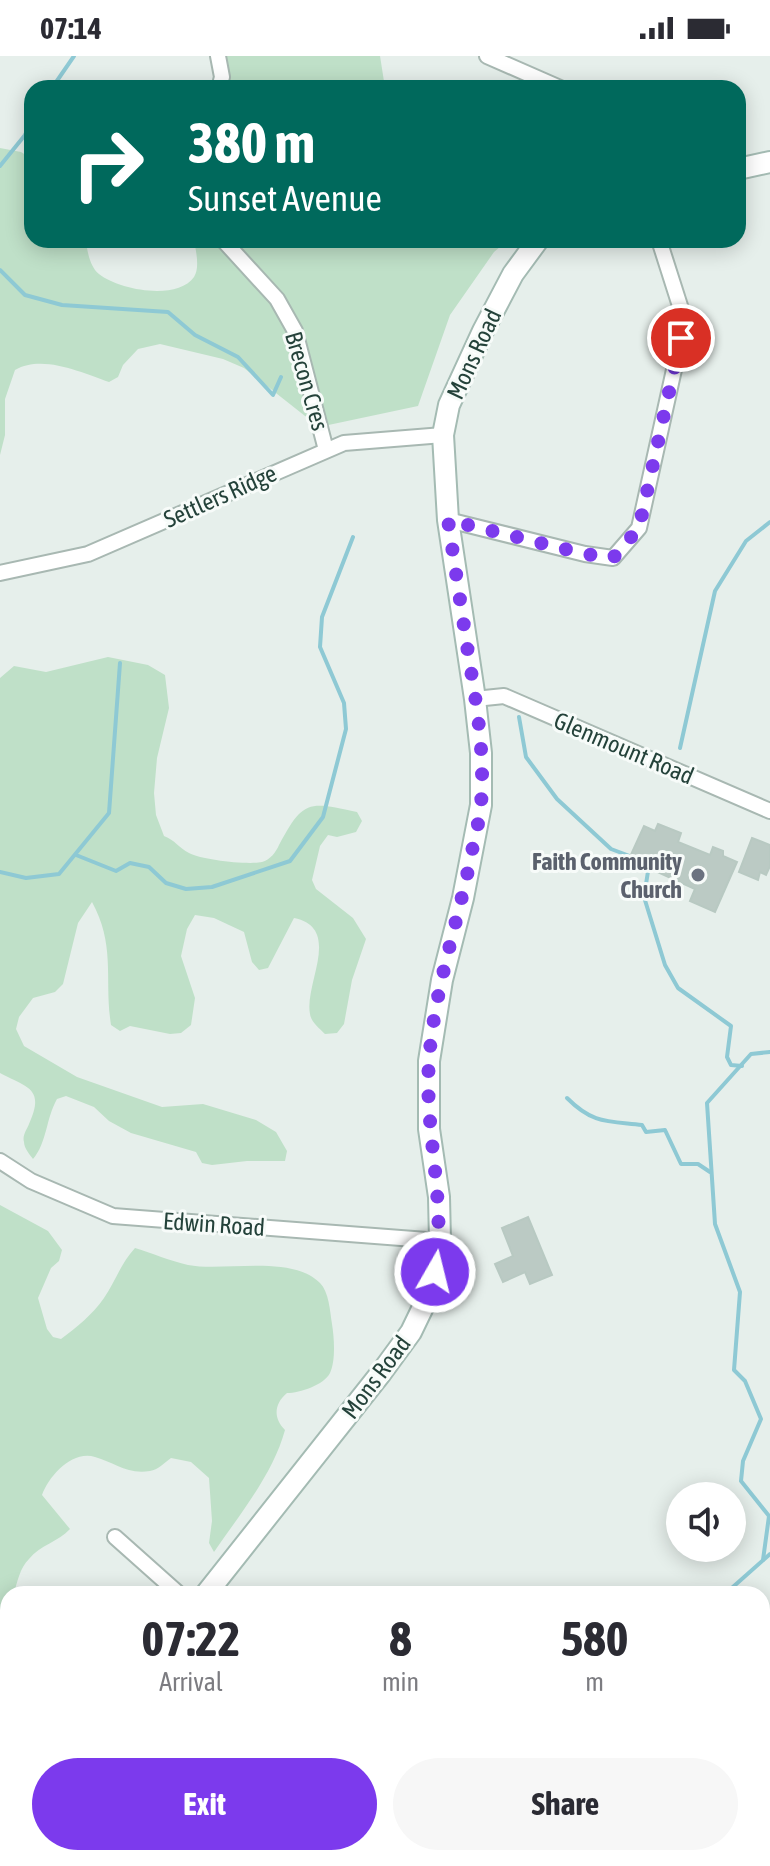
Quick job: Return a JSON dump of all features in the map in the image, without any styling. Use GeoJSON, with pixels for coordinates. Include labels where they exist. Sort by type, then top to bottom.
{"type":"FeatureCollection","features":[{"type":"Feature","properties":{"kind":"main road"},"geometry":{"type":"LineString","coordinates":[[746,167],[770,162]]}},
{"type":"Feature","properties":{"kind":"main road","name":"Mons Road"},"geometry":{"type":"LineString","coordinates":[[212,1586],[411,1332],[435,1272],[440,1241],[439,1197],[429,1129],[429,1061],[442,980],[463,898],[481,805],[481,753],[448,520],[443,435],[449,405],[483,331],[513,274],[532,248]]}},
{"type":"Feature","properties":{"kind":"street"},"geometry":{"type":"LineString","coordinates":[[218,56],[221,80]]}},
{"type":"Feature","properties":{"kind":"street"},"geometry":{"type":"LineString","coordinates":[[487,56],[542,80]]}},
{"type":"Feature","properties":{"kind":"street","name":"Brecon Cres"},"geometry":{"type":"LineString","coordinates":[[230,248],[277,299],[295,331],[326,450]]}},
{"type":"Feature","properties":{"kind":"street"},"geometry":{"type":"LineString","coordinates":[[448,520],[613,558],[639,528],[681,338],[681,309],[662,248]]}},
{"type":"Feature","properties":{"kind":"street","name":"Settlers Ridge"},"geometry":{"type":"LineString","coordinates":[[0,573],[88,554],[344,443],[443,435]]}},
{"type":"Feature","properties":{"kind":"street","name":"Glenmount Road"},"geometry":{"type":"LineString","coordinates":[[475,699],[504,696],[770,811]]}},
{"type":"Feature","properties":{"kind":"street","name":"Edwin Road"},"geometry":{"type":"LineString","coordinates":[[0,1161],[31,1181],[113,1216],[440,1241]]}},
{"type":"Feature","properties":{"kind":"street"},"geometry":{"type":"LineString","coordinates":[[115,1537],[170,1586]]}},
{"type":"Feature","properties":{"kind":"green space"},"geometry":{"type":"Polygon","coordinates":[[[221,56],[380,56],[384,80],[228,80],[221,56]]]}},
{"type":"Feature","properties":{"kind":"green space"},"geometry":{"type":"Polygon","coordinates":[[[0,148],[24,154],[24,248],[88,248],[93,267],[99,274],[133,288],[162,291],[186,284],[197,269],[195,248],[499,248],[450,315],[418,406],[319,427],[244,368],[223,359],[160,344],[138,349],[123,365],[118,377],[109,382],[50,364],[15,370],[5,399],[5,435],[0,455],[0,148]]]}},
{"type":"Feature","properties":{"kind":"green space"},"geometry":{"type":"Polygon","coordinates":[[[108,657],[148,665],[165,675],[169,708],[157,758],[154,793],[156,815],[164,836],[195,856],[262,862],[276,850],[301,812],[328,806],[357,812],[362,821],[356,832],[337,837],[328,835],[320,846],[312,880],[316,889],[353,918],[366,939],[352,980],[344,1024],[337,1033],[325,1034],[310,1014],[319,945],[316,933],[309,924],[294,918],[268,968],[259,970],[252,962],[244,932],[214,918],[195,915],[187,929],[181,956],[195,998],[191,1025],[181,1033],[170,1034],[130,1026],[120,1031],[111,1025],[107,948],[92,902],[78,923],[63,984],[55,992],[33,998],[19,1017],[16,1029],[24,1046],[77,1077],[162,1107],[203,1104],[256,1120],[276,1132],[287,1151],[285,1161],[202,1163],[196,1152],[131,1133],[109,1121],[94,1107],[66,1096],[57,1099],[41,1146],[33,1159],[25,1147],[24,1137],[33,1112],[34,1096],[26,1086],[0,1073],[0,678],[14,666],[46,672],[108,657]]]}},
{"type":"Feature","properties":{"kind":"green space"},"geometry":{"type":"Polygon","coordinates":[[[0,1205],[48,1231],[62,1250],[38,1298],[47,1329],[53,1337],[61,1339],[104,1298],[135,1248],[188,1265],[292,1269],[320,1283],[327,1296],[333,1329],[332,1368],[323,1381],[311,1388],[287,1393],[280,1402],[277,1416],[285,1430],[280,1446],[255,1493],[214,1552],[209,1543],[212,1521],[209,1478],[191,1462],[171,1458],[156,1469],[142,1472],[95,1457],[78,1457],[62,1466],[42,1495],[70,1529],[33,1554],[21,1571],[16,1586],[0,1586],[0,1205]]]}},
{"type":"Feature","properties":{"kind":"building","name":"Faith Community Church"},"geometry":{"type":"Polygon","coordinates":[[[658,824],[681,833],[678,842],[710,855],[713,847],[737,862],[715,912],[690,901],[695,889],[629,859],[644,826],[655,831],[658,824]]]}},
{"type":"Feature","properties":{"kind":"building"},"geometry":{"type":"Polygon","coordinates":[[[752,838],[770,845],[770,866],[766,875],[760,872],[758,880],[739,872],[752,838]]]}},
{"type":"Feature","properties":{"kind":"building"},"geometry":{"type":"Polygon","coordinates":[[[528,1217],[552,1275],[530,1284],[525,1272],[503,1282],[495,1264],[513,1256],[502,1228],[528,1217]]]}},
{"type":"Feature","properties":{"kind":"waterway"},"geometry":{"type":"LineString","coordinates":[[58,80],[74,56]]}},
{"type":"Feature","properties":{"kind":"waterway"},"geometry":{"type":"LineString","coordinates":[[0,166],[24,136]]}},
{"type":"Feature","properties":{"kind":"waterway"},"geometry":{"type":"LineString","coordinates":[[0,270],[25,295],[62,305],[168,312],[195,335],[238,357],[273,395],[281,377]]}},
{"type":"Feature","properties":{"kind":"waterway"},"geometry":{"type":"LineString","coordinates":[[680,748],[715,591],[746,541],[770,522]]}},
{"type":"Feature","properties":{"kind":"waterway"},"geometry":{"type":"LineString","coordinates":[[76,855],[116,871],[130,863],[149,867],[166,883],[186,889],[212,887],[290,861],[323,817],[346,729],[344,703],[320,647],[322,617],[353,537]]}},
{"type":"Feature","properties":{"kind":"waterway"},"geometry":{"type":"LineString","coordinates":[[0,872],[26,878],[59,874],[109,813],[120,663]]}},
{"type":"Feature","properties":{"kind":"waterway"},"geometry":{"type":"LineString","coordinates":[[519,717],[526,757],[557,799],[611,849],[635,858]]}},
{"type":"Feature","properties":{"kind":"waterway"},"geometry":{"type":"LineString","coordinates":[[649,865],[644,897],[665,965],[678,988],[731,1026],[727,1057],[731,1065],[742,1066]]}},
{"type":"Feature","properties":{"kind":"waterway"},"geometry":{"type":"LineString","coordinates":[[763,1560],[769,1516],[741,1481],[743,1461],[761,1419],[745,1381],[734,1370],[740,1292],[715,1224],[707,1103],[751,1054],[770,1052]]}},
{"type":"Feature","properties":{"kind":"waterway"},"geometry":{"type":"LineString","coordinates":[[567,1098],[585,1113],[601,1120],[642,1125],[646,1132],[665,1130],[681,1164],[698,1164],[710,1172]]}},
{"type":"Feature","properties":{"kind":"waterway"},"geometry":{"type":"LineString","coordinates":[[734,1586],[770,1554]]}},
{"type":"Feature","properties":{"kind":"place","name":"Faith Community Church"},"geometry":{"type":"Point","coordinates":[698,875]}},
{"type":"Feature","properties":{"kind":"route"},"geometry":{"type":"LineString","coordinates":[[435,1272],[440,1241],[439,1197],[429,1129],[429,1061],[442,980],[463,898],[481,805],[481,753],[475,699],[448,520],[613,558],[639,528],[681,338]]}}]}
